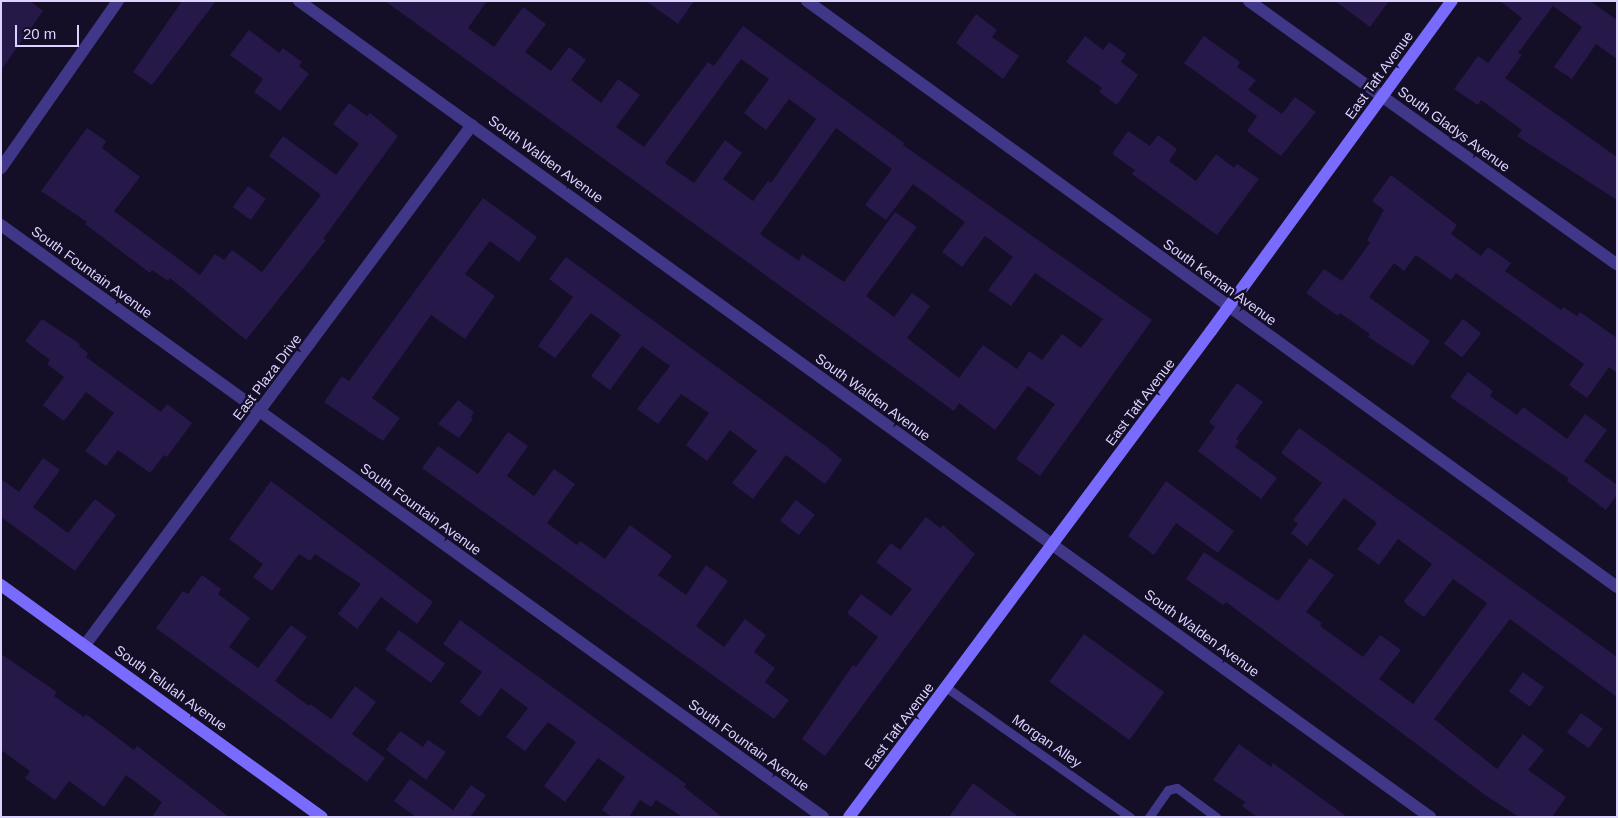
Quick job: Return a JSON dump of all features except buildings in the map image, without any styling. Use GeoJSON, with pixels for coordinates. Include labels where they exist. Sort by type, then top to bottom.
{"type":"FeatureCollection","features":[{"type":"Feature","properties":{"kind":"street"},"geometry":{"type":"LineString","coordinates":[[1,168],[118,1]]}},
{"type":"Feature","properties":{"kind":"street","name":"South Walden Avenue"},"geometry":{"type":"LineString","coordinates":[[299,1],[1430,817]]}},
{"type":"Feature","properties":{"kind":"street","name":"South Kernan Avenue"},"geometry":{"type":"LineString","coordinates":[[807,1],[1617,587]]}},
{"type":"Feature","properties":{"kind":"street","name":"South Gladys Avenue"},"geometry":{"type":"LineString","coordinates":[[1249,1],[1617,264]]}},
{"type":"Feature","properties":{"kind":"street","name":"East Taft Avenue"},"geometry":{"type":"LineString","coordinates":[[850,817],[948,688],[1452,1]]}},
{"type":"Feature","properties":{"kind":"street","name":"East Plaza Drive"},"geometry":{"type":"LineString","coordinates":[[86,645],[472,125]]}},
{"type":"Feature","properties":{"kind":"street","name":"South Fountain Avenue"},"geometry":{"type":"LineString","coordinates":[[1,225],[823,817]]}},
{"type":"Feature","properties":{"kind":"street","name":"South Telulah Avenue"},"geometry":{"type":"LineString","coordinates":[[1,585],[322,817]]}},
{"type":"Feature","properties":{"kind":"lane","name":"Morgan Alley"},"geometry":{"type":"LineString","coordinates":[[948,688],[1130,817]]}},
{"type":"Feature","properties":{"kind":"lane"},"geometry":{"type":"LineString","coordinates":[[1149,817],[1168,790],[1176,788],[1216,817]]}}]}
